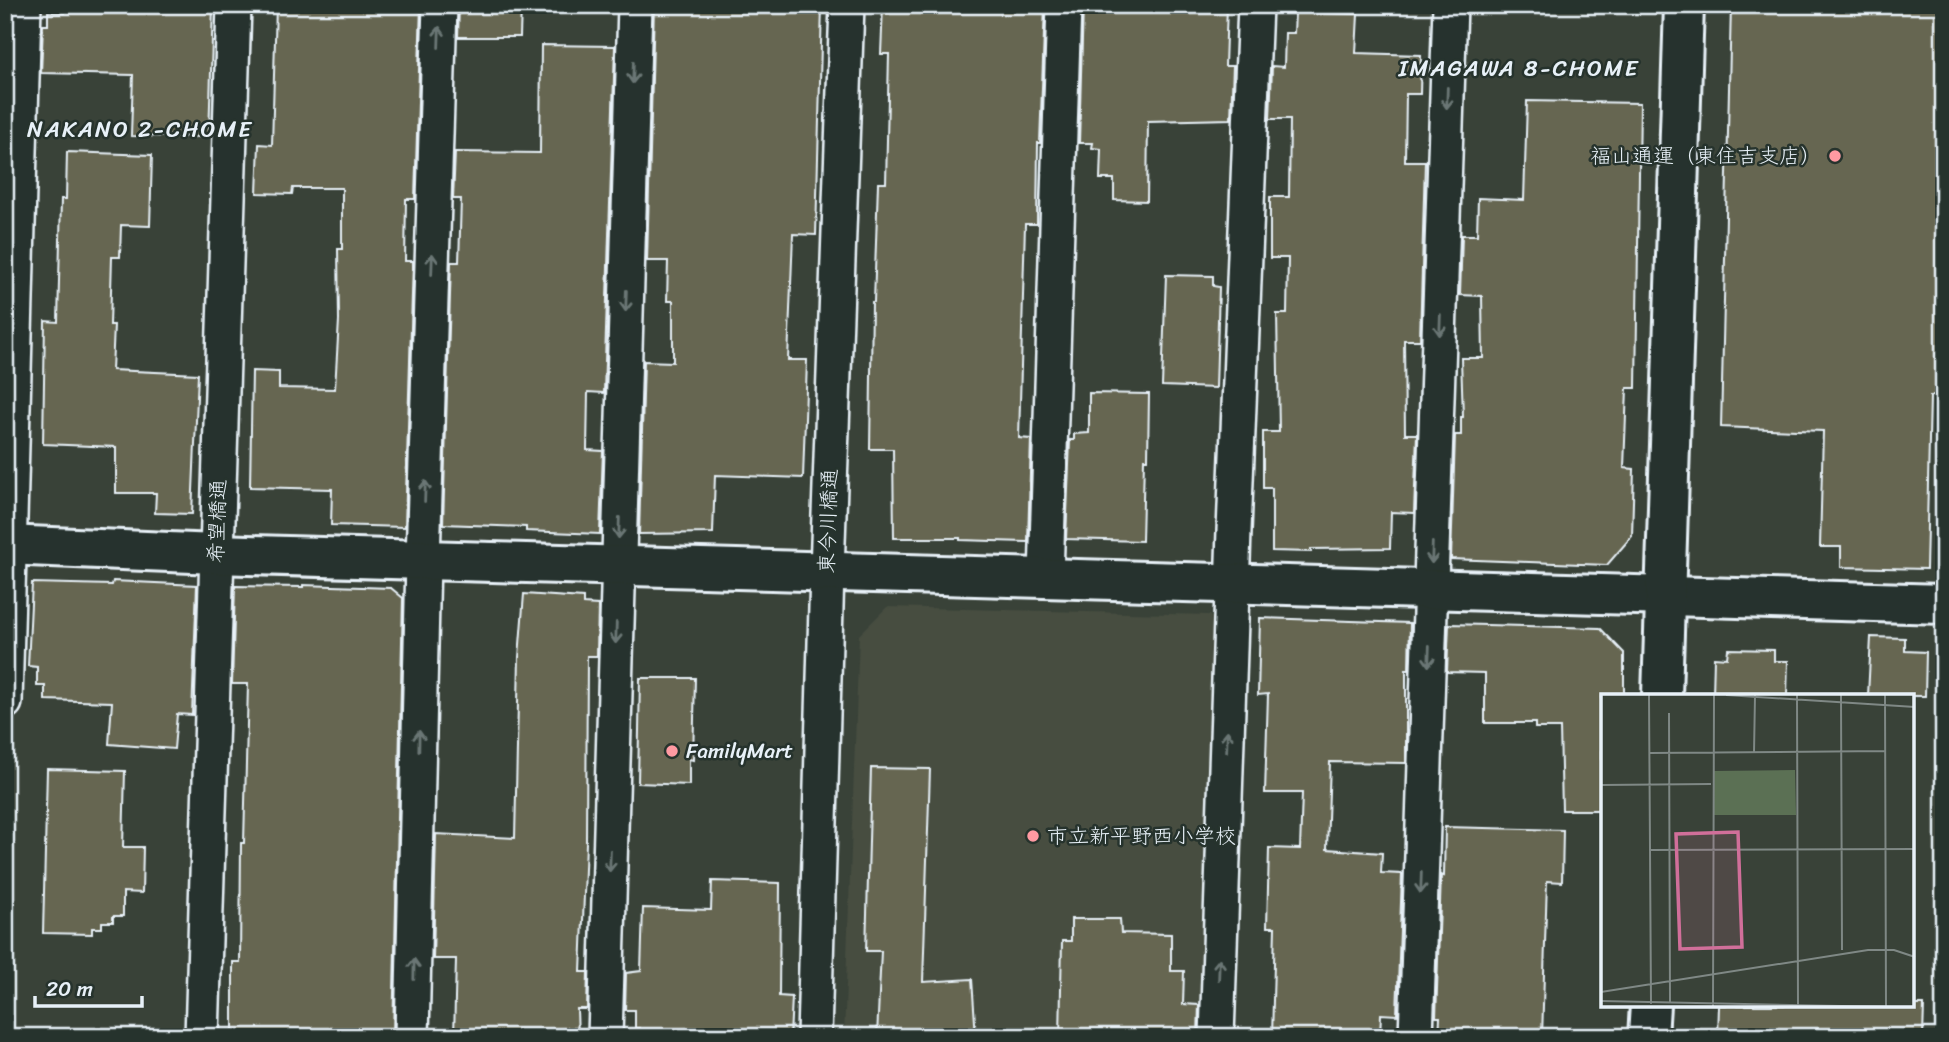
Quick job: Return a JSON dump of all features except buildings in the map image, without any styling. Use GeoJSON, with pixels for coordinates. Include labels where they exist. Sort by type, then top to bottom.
{"type":"FeatureCollection","features":[{"type":"Feature","properties":{"kind":"street"},"geometry":{"type":"LineString","coordinates":[[5,702],[24,5]]}},
{"type":"Feature","properties":{"kind":"street","name":"希望橋通"},"geometry":{"type":"LineString","coordinates":[[202,1037],[234,5]]}},
{"type":"Feature","properties":{"kind":"street"},"geometry":{"type":"LineString","coordinates":[[412,1037],[440,5]]}},
{"type":"Feature","properties":{"kind":"street"},"geometry":{"type":"LineString","coordinates":[[605,1037],[635,5]]}},
{"type":"Feature","properties":{"kind":"street","name":"東今川橋通"},"geometry":{"type":"LineString","coordinates":[[814,1037],[847,5]]}},
{"type":"Feature","properties":{"kind":"street"},"geometry":{"type":"LineString","coordinates":[[1046,577],[1064,5]]}},
{"type":"Feature","properties":{"kind":"street"},"geometry":{"type":"LineString","coordinates":[[1217,1037],[1255,5]]}},
{"type":"Feature","properties":{"kind":"street"},"geometry":{"type":"LineString","coordinates":[[1416,1037],[1450,5]]}},
{"type":"Feature","properties":{"kind":"street"},"geometry":{"type":"LineString","coordinates":[[1662,694],[1684,5]]}},
{"type":"Feature","properties":{"kind":"street"},"geometry":{"type":"LineString","coordinates":[[8,545],[216,554],[1431,587],[1944,604]]}},
{"type":"Feature","properties":{"kind":"street"},"geometry":{"type":"LineString","coordinates":[[1648,1037],[1650,1007]]}},
{"type":"Feature","properties":{"kind":"shaded area","name":"市立新平野西小学校"},"geometry":{"type":"Polygon","coordinates":[[[887,607],[1210,615],[1221,624],[1211,1037],[844,1037],[859,635],[887,607]]]}},
{"type":"Feature","properties":{"kind":"place","name":"福山通運（東住吉支店）"},"geometry":{"type":"Point","coordinates":[1835,156]}},
{"type":"Feature","properties":{"kind":"place","name":"FamilyMart"},"geometry":{"type":"Point","coordinates":[672,751]}},
{"type":"Feature","properties":{"kind":"place","name":"市立新平野西小学校"},"geometry":{"type":"Point","coordinates":[1033,836]}},
{"type":"Feature","properties":{"kind":"district","name":"IMAGAWA 8-CHOME"},"geometry":{"type":"Point","coordinates":[1519,68]}},
{"type":"Feature","properties":{"kind":"district","name":"NAKANO 2-CHOME"},"geometry":{"type":"Point","coordinates":[140,129]}}]}
